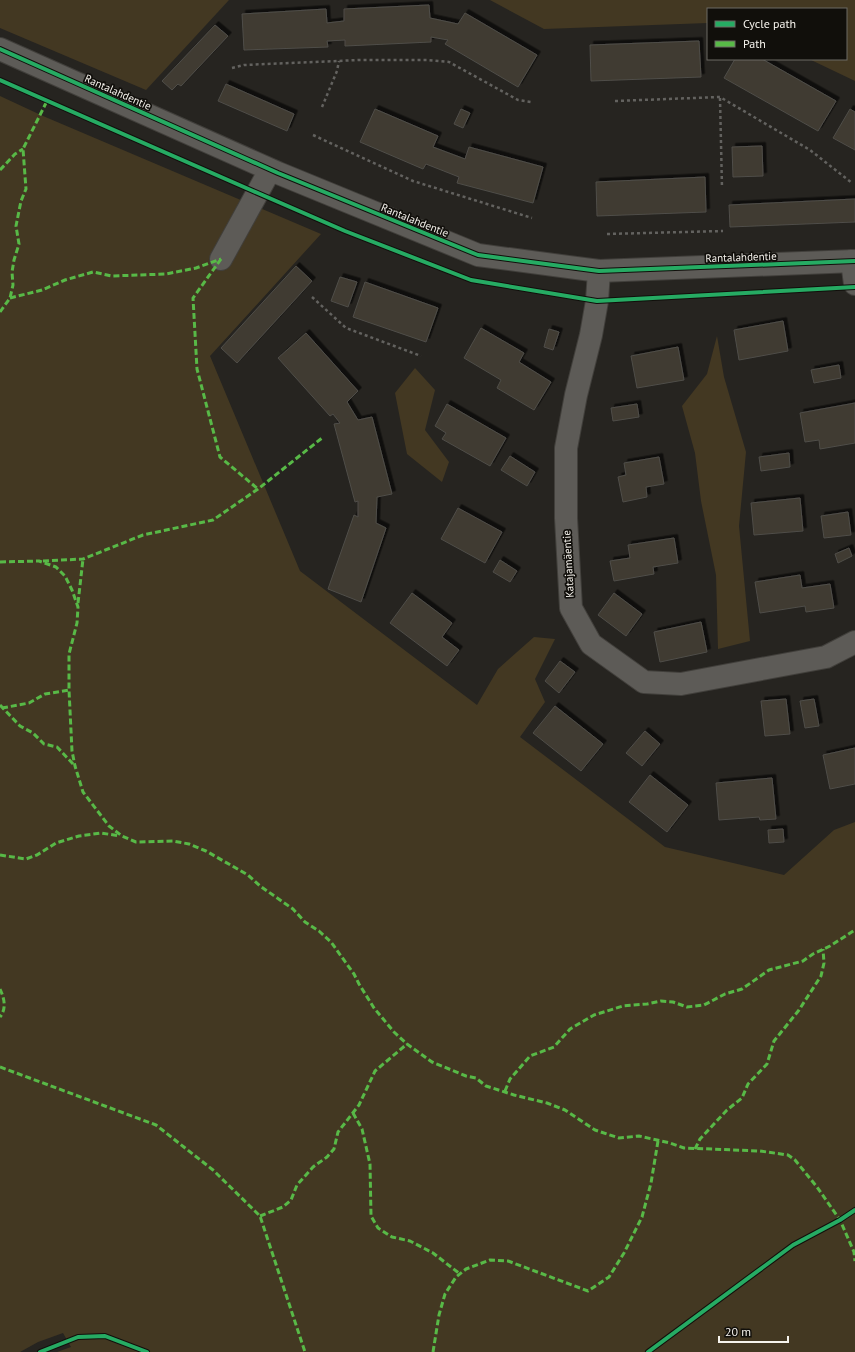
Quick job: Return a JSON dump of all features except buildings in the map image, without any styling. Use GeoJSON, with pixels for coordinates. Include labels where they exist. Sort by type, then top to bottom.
{"type":"FeatureCollection","features":[{"type":"Feature","properties":{"kind":"street","name":"Rantalahdentie"},"geometry":{"type":"LineString","coordinates":[[0,49],[270,170],[478,255],[599,271],[854,261]]}},
{"type":"Feature","properties":{"kind":"street"},"geometry":{"type":"LineString","coordinates":[[221,259],[270,170]]}},
{"type":"Feature","properties":{"kind":"street"},"geometry":{"type":"LineString","coordinates":[[854,261],[855,284]]}},
{"type":"Feature","properties":{"kind":"street","name":"Katajamäentie"},"geometry":{"type":"LineString","coordinates":[[599,271],[597,300],[591,335],[576,396],[566,448],[566,518],[571,608],[591,644],[644,682],[681,684],[826,656],[855,642]]}},
{"type":"Feature","properties":{"kind":"path"},"geometry":{"type":"LineString","coordinates":[[232,68],[244,65],[339,61],[428,60],[449,62],[518,100],[531,102]]}},
{"type":"Feature","properties":{"kind":"path"},"geometry":{"type":"LineString","coordinates":[[322,107],[337,71],[339,61]]}},
{"type":"Feature","properties":{"kind":"path"},"geometry":{"type":"LineString","coordinates":[[720,97],[722,188]]}},
{"type":"Feature","properties":{"kind":"path"},"geometry":{"type":"LineString","coordinates":[[615,101],[720,97],[810,150],[852,183]]}},
{"type":"Feature","properties":{"kind":"path"},"geometry":{"type":"LineString","coordinates":[[312,135],[413,181],[532,218]]}},
{"type":"Feature","properties":{"kind":"path"},"geometry":{"type":"LineString","coordinates":[[607,234],[723,231]]}},
{"type":"Feature","properties":{"kind":"path"},"geometry":{"type":"LineString","coordinates":[[312,297],[346,328],[421,356]]}},
{"type":"Feature","properties":{"kind":"shaded area"},"geometry":{"type":"Polygon","coordinates":[[[0,0],[229,0],[146,90],[0,28],[0,0]]]}},
{"type":"Feature","properties":{"kind":"shaded area"},"geometry":{"type":"Polygon","coordinates":[[[490,0],[855,0],[855,81],[811,60],[847,60],[847,8],[707,8],[707,23],[544,29],[490,0]]]}},
{"type":"Feature","properties":{"kind":"shaded area"},"geometry":{"type":"Polygon","coordinates":[[[0,96],[43,116],[321,234],[210,356],[300,571],[477,705],[498,669],[534,637],[555,639],[535,679],[545,702],[520,737],[665,847],[784,875],[834,830],[855,822],[855,1352],[57,1352],[71,1347],[63,1333],[38,1342],[20,1352],[0,1352],[0,96]]]}},
{"type":"Feature","properties":{"kind":"shaded area"},"geometry":{"type":"Polygon","coordinates":[[[717,336],[724,377],[746,452],[739,526],[750,641],[718,649],[716,575],[701,501],[695,453],[682,406],[707,374],[717,336]]]}},
{"type":"Feature","properties":{"kind":"shaded area"},"geometry":{"type":"Polygon","coordinates":[[[415,368],[435,390],[425,430],[449,462],[442,482],[407,454],[395,393],[415,368]]]}},
{"type":"Feature","properties":{"kind":"marked path"},"geometry":{"type":"LineString","coordinates":[[0,312],[10,298],[13,285],[12,272],[19,244],[16,226],[21,201],[26,189],[23,149],[47,101]]}},
{"type":"Feature","properties":{"kind":"marked path"},"geometry":{"type":"LineString","coordinates":[[0,170],[15,154],[23,149]]}},
{"type":"Feature","properties":{"kind":"marked path"},"geometry":{"type":"LineString","coordinates":[[221,259],[193,298],[197,369],[220,457],[258,489]]}},
{"type":"Feature","properties":{"kind":"marked path"},"geometry":{"type":"LineString","coordinates":[[10,298],[42,290],[65,280],[93,272],[112,276],[166,274],[196,268],[221,259]]}},
{"type":"Feature","properties":{"kind":"marked path"},"geometry":{"type":"LineString","coordinates":[[43,561],[83,559],[143,535],[213,520],[258,489],[322,438]]}},
{"type":"Feature","properties":{"kind":"marked path"},"geometry":{"type":"LineString","coordinates":[[78,603],[83,559]]}},
{"type":"Feature","properties":{"kind":"marked path"},"geometry":{"type":"LineString","coordinates":[[0,562],[39,561],[56,567],[65,576],[72,590],[78,607],[77,623],[69,654],[72,751],[83,792],[109,826],[122,836],[136,842],[173,841],[189,844],[206,851],[248,875],[260,886],[293,909],[305,922],[319,931],[331,942],[354,974],[374,1008],[394,1032],[407,1044],[432,1062],[466,1076],[476,1078],[486,1086],[547,1103],[565,1110],[595,1130],[619,1138],[639,1136],[670,1143],[684,1148],[760,1151],[788,1155],[795,1160],[817,1187],[840,1220],[854,1252],[855,1261]]}},
{"type":"Feature","properties":{"kind":"marked path"},"geometry":{"type":"LineString","coordinates":[[2,708],[29,703],[45,694],[69,690]]}},
{"type":"Feature","properties":{"kind":"marked path"},"geometry":{"type":"LineString","coordinates":[[0,705],[20,726],[33,733],[44,744],[57,747],[75,766]]}},
{"type":"Feature","properties":{"kind":"marked path"},"geometry":{"type":"LineString","coordinates":[[0,855],[26,859],[37,855],[56,843],[79,836],[101,833],[120,836]]}},
{"type":"Feature","properties":{"kind":"marked path"},"geometry":{"type":"LineString","coordinates":[[505,1091],[510,1079],[530,1056],[554,1047],[570,1029],[594,1015],[623,1006],[661,1001],[673,1002],[687,1007],[704,1005],[725,994],[742,989],[769,970],[803,961],[855,930]]}},
{"type":"Feature","properties":{"kind":"marked path"},"geometry":{"type":"LineString","coordinates":[[695,1149],[700,1139],[727,1110],[742,1098],[748,1084],[767,1064],[774,1041],[799,1010],[821,976],[824,963],[823,949]]}},
{"type":"Feature","properties":{"kind":"marked path"},"geometry":{"type":"LineString","coordinates":[[0,989],[4,999],[4,1010],[0,1017]]}},
{"type":"Feature","properties":{"kind":"marked path"},"geometry":{"type":"LineString","coordinates":[[260,1216],[283,1207],[291,1200],[297,1185],[313,1167],[327,1157],[334,1149],[338,1132],[359,1105],[375,1071],[407,1044]]}},
{"type":"Feature","properties":{"kind":"marked path"},"geometry":{"type":"LineString","coordinates":[[0,1067],[156,1125],[213,1170],[260,1216],[305,1352]]}},
{"type":"Feature","properties":{"kind":"marked path"},"geometry":{"type":"LineString","coordinates":[[353,1113],[362,1129],[370,1164],[371,1216],[378,1228],[392,1237],[410,1241],[433,1253],[460,1274]]}},
{"type":"Feature","properties":{"kind":"marked path"},"geometry":{"type":"LineString","coordinates":[[433,1352],[439,1315],[445,1294],[456,1277],[466,1269],[490,1260],[508,1261],[588,1291],[609,1277],[624,1253],[642,1217],[651,1183],[658,1141]]}},
{"type":"Feature","properties":{"kind":"cycle path"},"geometry":{"type":"LineString","coordinates":[[0,49],[278,173],[478,255],[599,271],[855,261]]}},
{"type":"Feature","properties":{"kind":"cycle path"},"geometry":{"type":"LineString","coordinates":[[0,80],[345,231],[471,280],[597,301],[855,287]]}},
{"type":"Feature","properties":{"kind":"cycle path"},"geometry":{"type":"LineString","coordinates":[[648,1352],[793,1245],[840,1220],[855,1210]]}},
{"type":"Feature","properties":{"kind":"cycle path"},"geometry":{"type":"LineString","coordinates":[[40,1352],[78,1337],[105,1336],[147,1352]]}}]}
